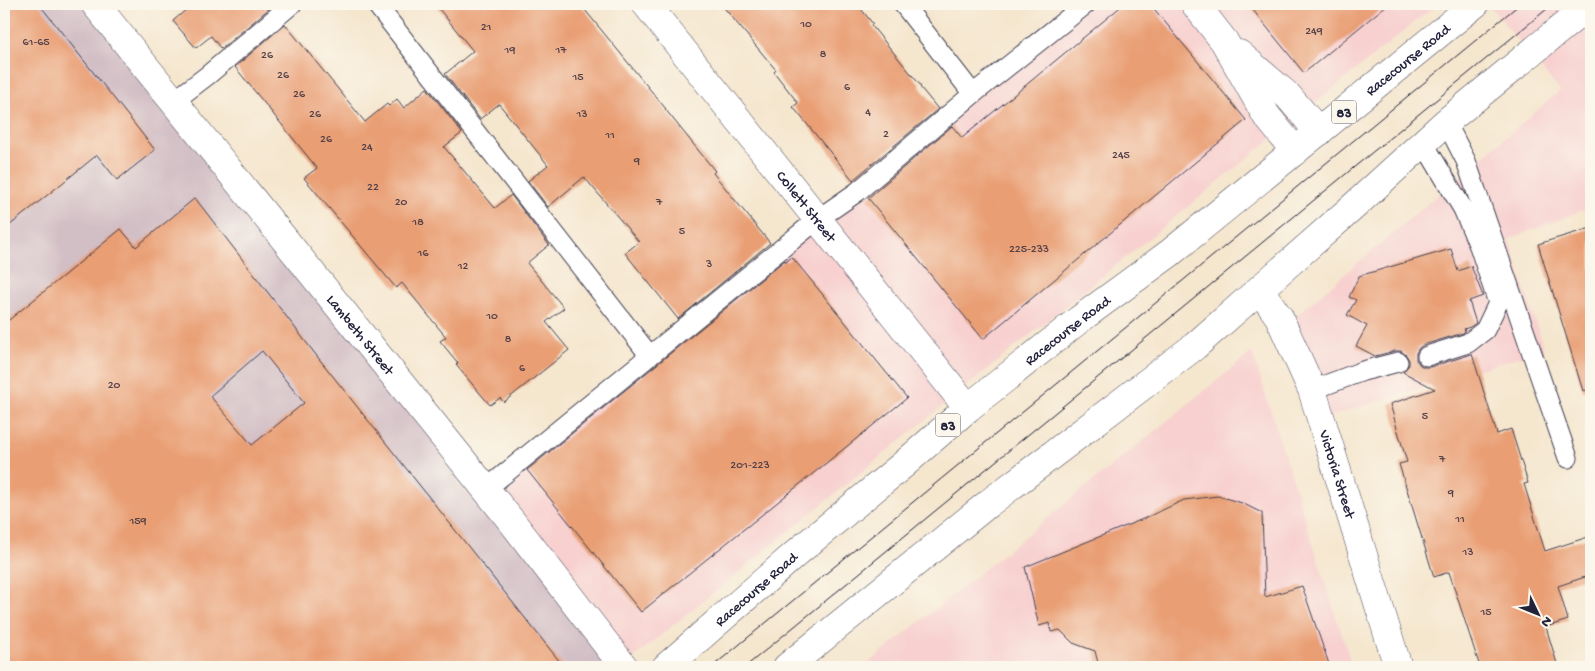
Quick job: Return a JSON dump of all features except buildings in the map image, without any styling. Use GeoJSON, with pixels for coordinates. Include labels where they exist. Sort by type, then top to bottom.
{"type":"FeatureCollection","features":[{"type":"Feature","properties":{"kind":"main road","name":"Lambeth Street"},"geometry":{"type":"LineString","coordinates":[[95,4],[486,489],[624,667]]}},
{"type":"Feature","properties":{"kind":"main road","name":"Collett Street"},"geometry":{"type":"LineString","coordinates":[[646,4],[968,408]]}},
{"type":"Feature","properties":{"kind":"main road"},"geometry":{"type":"LineString","coordinates":[[1195,4],[1224,41],[1266,115],[1295,151]]}},
{"type":"Feature","properties":{"kind":"main road","name":"Racecourse Road"},"geometry":{"type":"LineString","coordinates":[[666,667],[800,550],[968,408],[1080,319],[1170,253],[1475,4]]}},
{"type":"Feature","properties":{"kind":"main road"},"geometry":{"type":"LineString","coordinates":[[788,667],[989,503],[1195,346],[1353,208],[1446,122],[1591,4]]}},
{"type":"Feature","properties":{"kind":"main road"},"geometry":{"type":"LineString","coordinates":[[1224,41],[1288,96],[1319,132]]}},
{"type":"Feature","properties":{"kind":"main road","name":"Victoria Street"},"geometry":{"type":"LineString","coordinates":[[1260,290],[1279,317],[1312,390],[1398,667]]}},
{"type":"Feature","properties":{"kind":"lane"},"geometry":{"type":"LineString","coordinates":[[174,101],[208,75],[292,4]]}},
{"type":"Feature","properties":{"kind":"lane"},"geometry":{"type":"LineString","coordinates":[[376,4],[650,356]]}},
{"type":"Feature","properties":{"kind":"lane"},"geometry":{"type":"LineString","coordinates":[[903,4],[973,94]]}},
{"type":"Feature","properties":{"kind":"lane"},"geometry":{"type":"LineString","coordinates":[[486,489],[818,220],[857,192],[973,94],[1086,4]]}},
{"type":"Feature","properties":{"kind":"lane"},"geometry":{"type":"LineString","coordinates":[[1446,122],[1466,161],[1568,458]]}},
{"type":"Feature","properties":{"kind":"lane"},"geometry":{"type":"LineString","coordinates":[[1423,142],[1463,209],[1479,246],[1498,303],[1485,330],[1468,342],[1427,356]]}},
{"type":"Feature","properties":{"kind":"lane"},"geometry":{"type":"LineString","coordinates":[[1312,390],[1363,371],[1398,362]]}},
{"type":"Feature","properties":{"kind":"shaded area"},"geometry":{"type":"Polygon","coordinates":[[[4,4],[94,4],[622,667],[4,667],[4,4]]]}},
{"type":"Feature","properties":{"kind":"shaded area"},"geometry":{"type":"Polygon","coordinates":[[[1086,4],[1437,4],[623,666],[486,489],[1086,4]]]}},
{"type":"Feature","properties":{"kind":"shaded area"},"geometry":{"type":"Polygon","coordinates":[[[1488,4],[1591,4],[1591,207],[1509,239],[1544,349],[1319,420],[1286,324],[1560,91],[1488,4]]]}},
{"type":"Feature","properties":{"kind":"shaded area"},"geometry":{"type":"Polygon","coordinates":[[[1252,352],[1352,667],[864,667],[1252,352]]]}},
{"type":"Feature","properties":{"kind":"tram line"},"geometry":{"type":"LineString","coordinates":[[712,667],[1520,4]]}},
{"type":"Feature","properties":{"kind":"tram line"},"geometry":{"type":"LineString","coordinates":[[745,667],[1553,4]]}}]}
